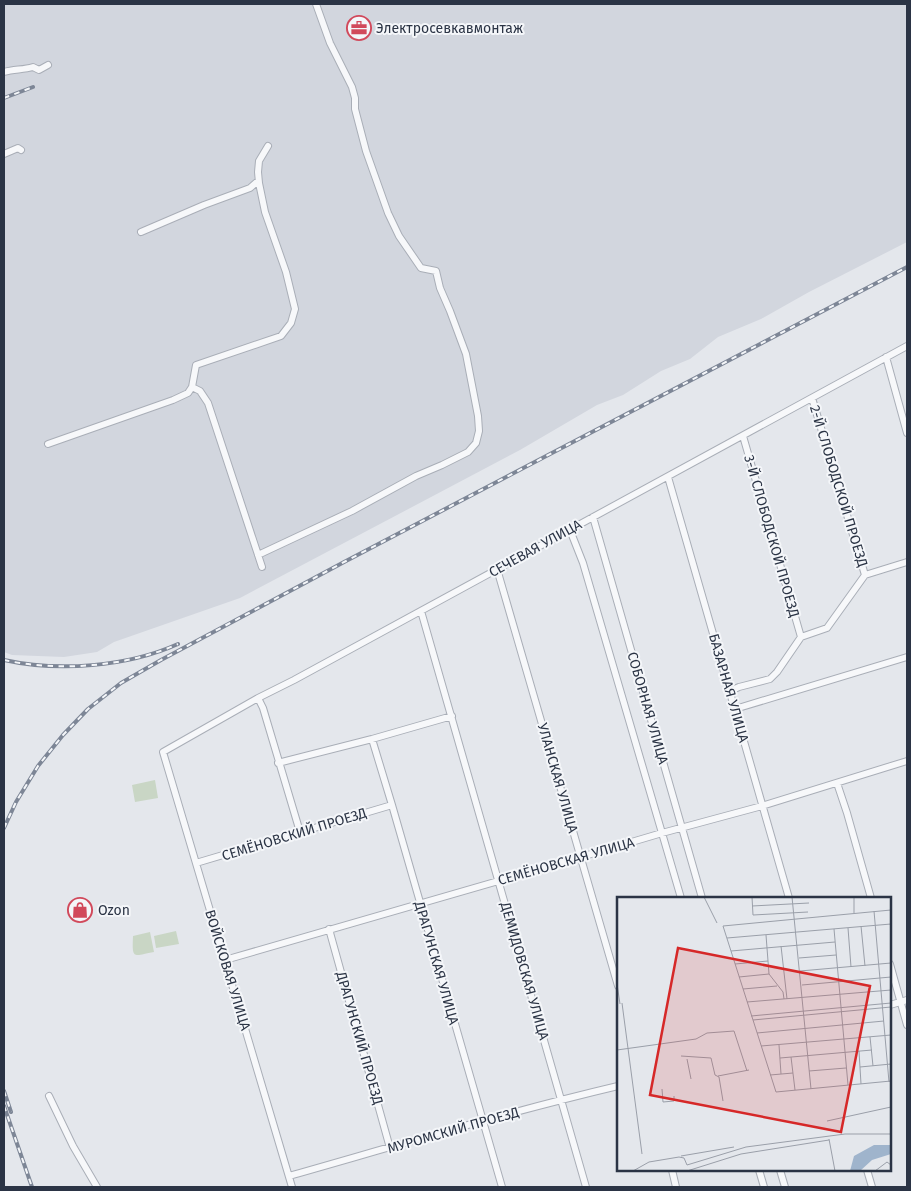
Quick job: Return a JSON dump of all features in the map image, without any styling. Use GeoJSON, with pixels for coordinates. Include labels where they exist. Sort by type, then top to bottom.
{"type":"FeatureCollection","features":[{"type":"Feature","properties":{"kind":"street"},"geometry":{"type":"LineString","coordinates":[[258,555],[468,452],[476,443],[478,431],[478,416],[466,354],[440,288],[436,270],[421,268],[399,236],[388,213],[366,151],[355,109],[352,87],[330,43],[316,4]]}},
{"type":"Feature","properties":{"kind":"street"},"geometry":{"type":"LineString","coordinates":[[4,72],[33,67],[38,70],[48,65]]}},
{"type":"Feature","properties":{"kind":"street"},"geometry":{"type":"LineString","coordinates":[[48,444],[173,400],[188,393],[192,387],[196,366],[281,336],[291,322],[295,309],[286,272],[265,212],[258,180],[258,161],[268,146]]}},
{"type":"Feature","properties":{"kind":"street"},"geometry":{"type":"LineString","coordinates":[[4,154],[18,148],[21,150]]}},
{"type":"Feature","properties":{"kind":"street"},"geometry":{"type":"LineString","coordinates":[[141,232],[250,188],[258,180]]}},
{"type":"Feature","properties":{"kind":"street","name":"СЕЧЕВАЯ УЛИЦА"},"geometry":{"type":"LineString","coordinates":[[163,752],[258,698],[907,346]]}},
{"type":"Feature","properties":{"kind":"street"},"geometry":{"type":"LineString","coordinates":[[886,358],[907,433]]}},
{"type":"Feature","properties":{"kind":"street"},"geometry":{"type":"LineString","coordinates":[[192,387],[200,391],[208,403],[262,567]]}},
{"type":"Feature","properties":{"kind":"street","name":"2-Й СЛОБОДСКОЙ ПРОЕЗД"},"geometry":{"type":"LineString","coordinates":[[812,398],[866,575]]}},
{"type":"Feature","properties":{"kind":"street","name":"3-Й СЛОБОДСКОЙ ПРОЕЗД"},"geometry":{"type":"LineString","coordinates":[[743,436],[801,637]]}},
{"type":"Feature","properties":{"kind":"street","name":"БАЗАРНАЯ УЛИЦА"},"geometry":{"type":"LineString","coordinates":[[668,477],[789,897]]}},
{"type":"Feature","properties":{"kind":"street","name":"СОБОРНАЯ УЛИЦА"},"geometry":{"type":"LineString","coordinates":[[593,517],[702,897]]}},
{"type":"Feature","properties":{"kind":"street"},"geometry":{"type":"LineString","coordinates":[[570,530],[583,563],[681,897]]}},
{"type":"Feature","properties":{"kind":"street"},"geometry":{"type":"LineString","coordinates":[[730,691],[770,679],[801,637],[827,628],[866,575],[907,562]]}},
{"type":"Feature","properties":{"kind":"street","name":"УЛАНСКАЯ УЛИЦА"},"geometry":{"type":"LineString","coordinates":[[497,569],[617,983]]}},
{"type":"Feature","properties":{"kind":"street","name":"ДЕМИДОВСКАЯ УЛИЦА"},"geometry":{"type":"LineString","coordinates":[[421,611],[586,1187]]}},
{"type":"Feature","properties":{"kind":"street"},"geometry":{"type":"LineString","coordinates":[[735,708],[907,657]]}},
{"type":"Feature","properties":{"kind":"street"},"geometry":{"type":"LineString","coordinates":[[258,698],[263,708],[300,832]]}},
{"type":"Feature","properties":{"kind":"street"},"geometry":{"type":"LineString","coordinates":[[278,763],[452,716]]}},
{"type":"Feature","properties":{"kind":"street","name":"ДРАГУНСКАЯ УЛИЦА"},"geometry":{"type":"LineString","coordinates":[[372,739],[502,1187]]}},
{"type":"Feature","properties":{"kind":"street","name":"ВОЙСКОВАЯ УЛИЦА"},"geometry":{"type":"LineString","coordinates":[[163,752],[292,1187]]}},
{"type":"Feature","properties":{"kind":"street","name":"СЕМЁНОВСКАЯ УЛИЦА"},"geometry":{"type":"LineString","coordinates":[[224,960],[662,833],[762,806],[907,762]]}},
{"type":"Feature","properties":{"kind":"street"},"geometry":{"type":"LineString","coordinates":[[837,783],[871,897]]}},
{"type":"Feature","properties":{"kind":"street","name":"СЕМЁНОВСКИЙ ПРОЕЗД"},"geometry":{"type":"LineString","coordinates":[[196,864],[392,805]]}},
{"type":"Feature","properties":{"kind":"street","name":"ДРАГУНСКИЙ ПРОЕЗД"},"geometry":{"type":"LineString","coordinates":[[329,929],[390,1148]]}},
{"type":"Feature","properties":{"kind":"street"},"geometry":{"type":"LineString","coordinates":[[891,967],[904,1001],[907,1025]]}},
{"type":"Feature","properties":{"kind":"street"},"geometry":{"type":"LineString","coordinates":[[891,1005],[904,1001]]}},
{"type":"Feature","properties":{"kind":"street","name":"МУРОМСКИЙ ПРОЕЗД"},"geometry":{"type":"LineString","coordinates":[[289,1176],[562,1099],[617,1086]]}},
{"type":"Feature","properties":{"kind":"street"},"geometry":{"type":"LineString","coordinates":[[49,1096],[73,1146],[97,1187]]}},
{"type":"Feature","properties":{"kind":"street"},"geometry":{"type":"LineString","coordinates":[[672,1171],[676,1187]]}},
{"type":"Feature","properties":{"kind":"street"},"geometry":{"type":"LineString","coordinates":[[759,1171],[764,1187]]}},
{"type":"Feature","properties":{"kind":"street"},"geometry":{"type":"LineString","coordinates":[[780,1171],[785,1187]]}},
{"type":"Feature","properties":{"kind":"street"},"geometry":{"type":"LineString","coordinates":[[867,1171],[872,1187]]}},
{"type":"Feature","properties":{"kind":"shaded area"},"geometry":{"type":"Polygon","coordinates":[[[4,4],[907,4],[907,242],[761,319],[718,337],[690,359],[661,371],[623,395],[597,405],[520,450],[240,598],[114,642],[97,652],[64,657],[12,655],[4,652],[4,4]]]}},
{"type":"Feature","properties":{"kind":"green space"},"geometry":{"type":"Polygon","coordinates":[[[155,780],[158,798],[135,802],[132,785],[155,780]]]}},
{"type":"Feature","properties":{"kind":"green space"},"geometry":{"type":"Polygon","coordinates":[[[176,931],[179,944],[156,948],[154,936],[176,931]]]}},
{"type":"Feature","properties":{"kind":"green space"},"geometry":{"type":"Polygon","coordinates":[[[150,932],[154,952],[142,955],[135,954],[133,936],[150,932]]]}},
{"type":"Feature","properties":{"kind":"railway"},"geometry":{"type":"LineString","coordinates":[[4,98],[33,87]]}},
{"type":"Feature","properties":{"kind":"railway"},"geometry":{"type":"LineString","coordinates":[[4,828],[16,802],[38,766],[63,735],[88,709],[121,683],[346,561],[907,267]]}},
{"type":"Feature","properties":{"kind":"railway"},"geometry":{"type":"LineString","coordinates":[[4,660],[47,666],[92,665],[137,658],[178,644]]}},
{"type":"Feature","properties":{"kind":"railway"},"geometry":{"type":"LineString","coordinates":[[4,1091],[11,1112]]}},
{"type":"Feature","properties":{"kind":"railway"},"geometry":{"type":"LineString","coordinates":[[4,1106],[32,1187]]}},
{"type":"Feature","properties":{"kind":"place","name":"Электросевкавмонтаж"},"geometry":{"type":"Point","coordinates":[359,28]}},
{"type":"Feature","properties":{"kind":"place","name":"Ozon"},"geometry":{"type":"Point","coordinates":[80,910]}}]}
